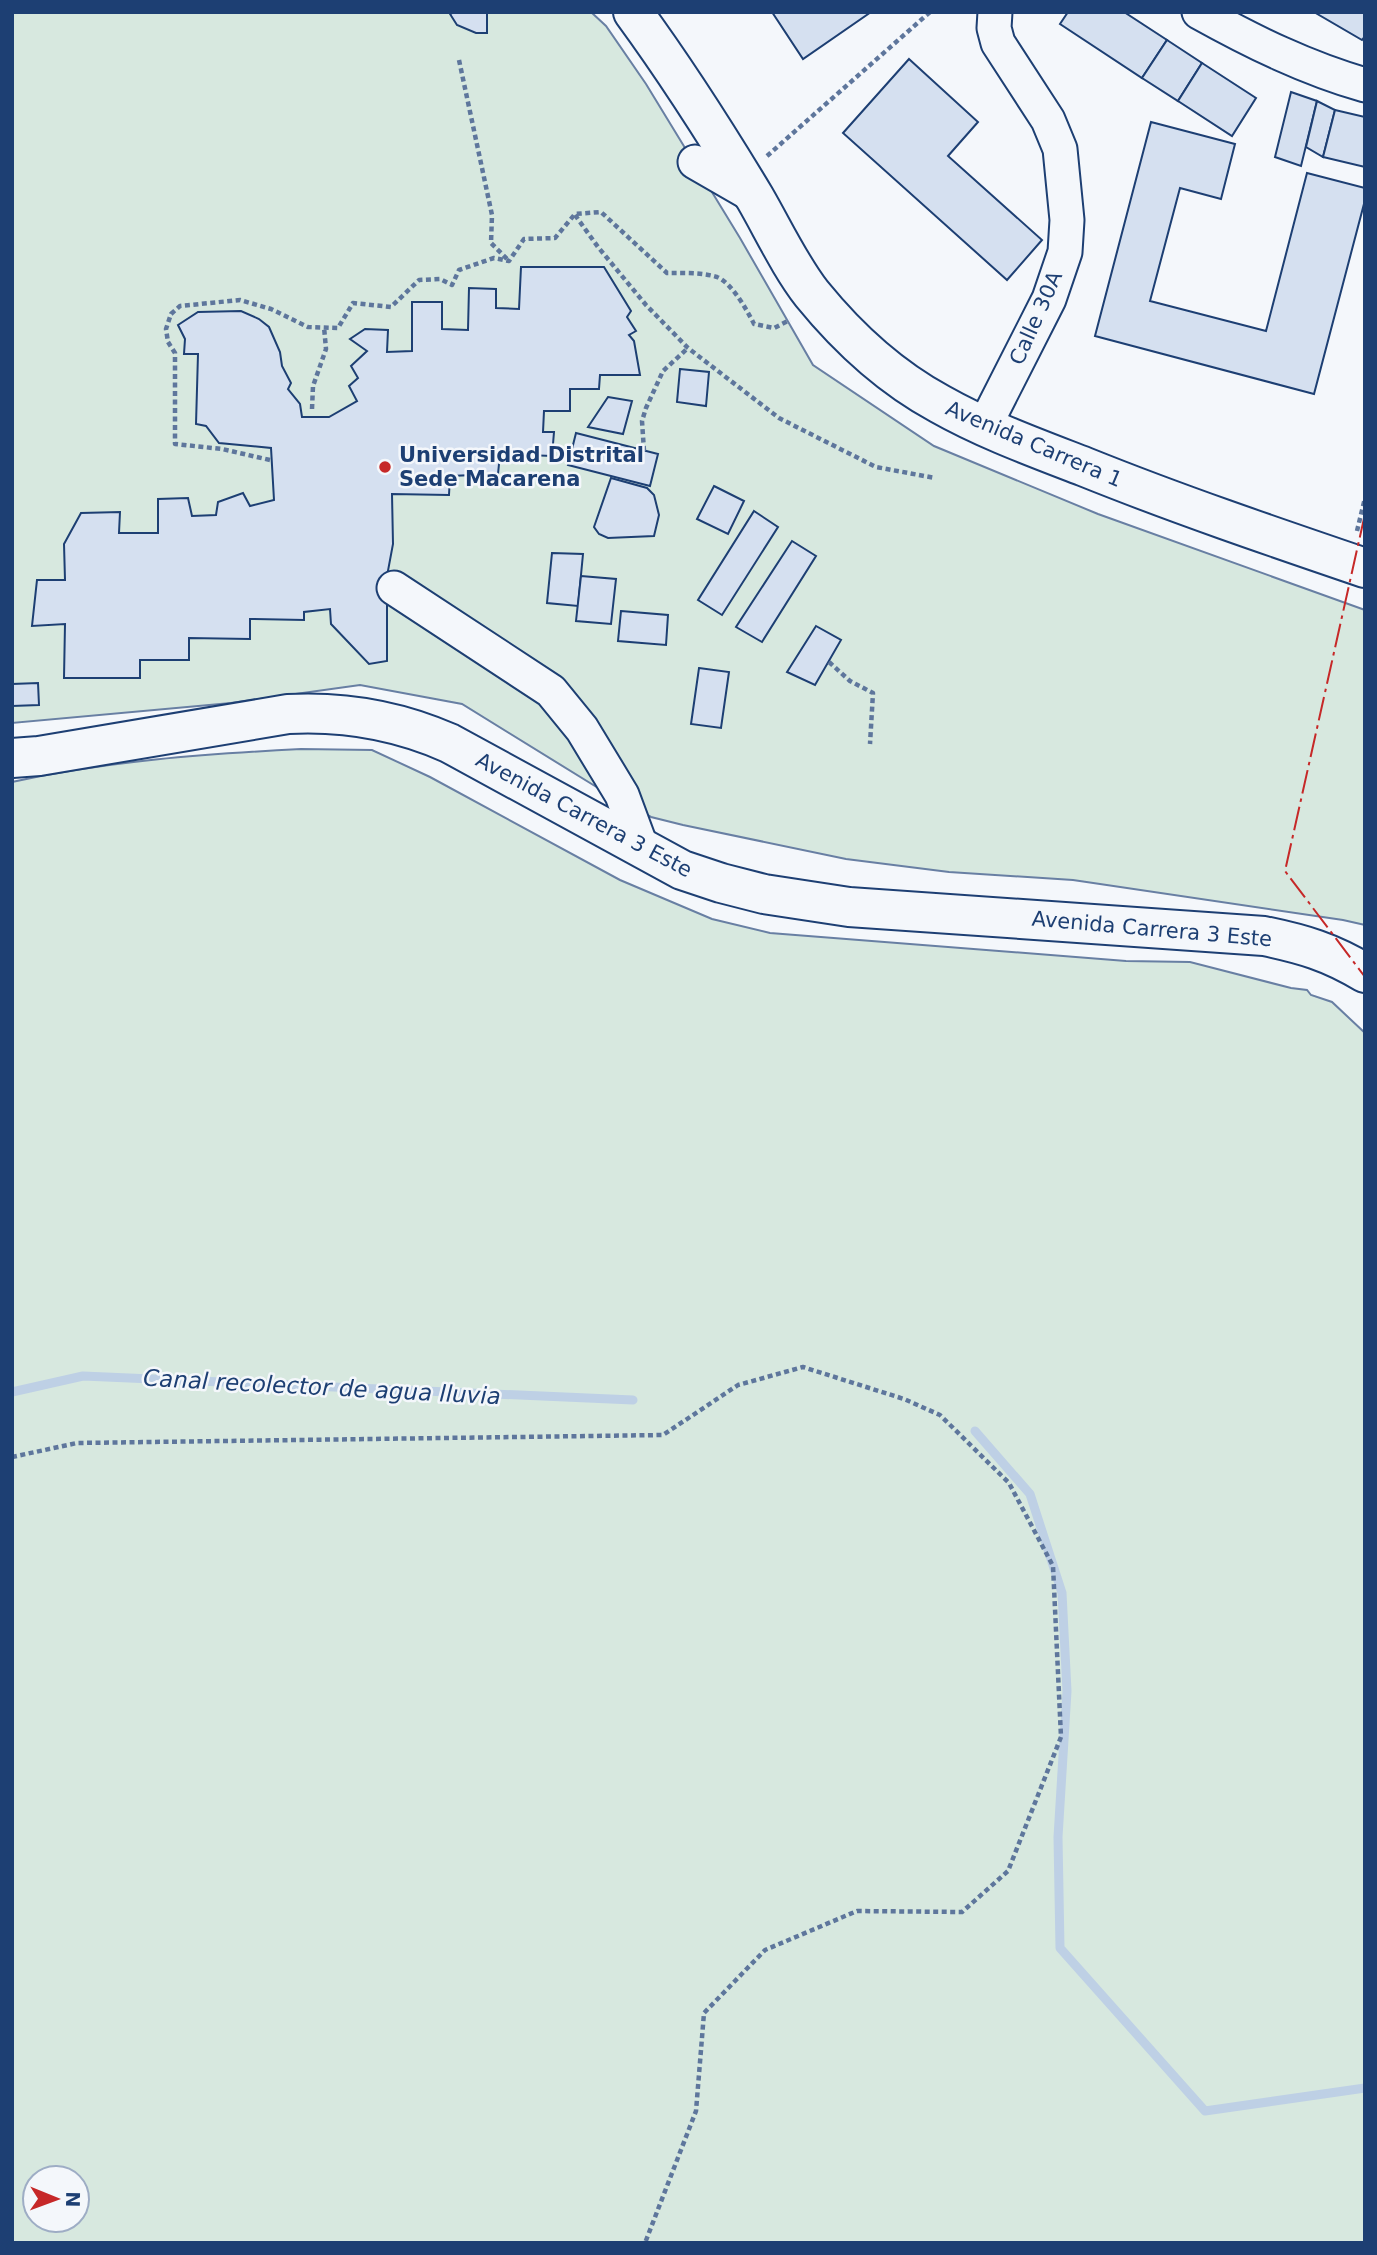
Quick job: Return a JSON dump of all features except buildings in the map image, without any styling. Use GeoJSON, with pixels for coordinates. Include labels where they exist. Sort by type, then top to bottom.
{"type":"FeatureCollection","features":[{"type":"Feature","properties":{"kind":"main road","name":"Avenida Carrera 1"},"geometry":{"type":"LineString","coordinates":[[633,12],[659,47],[754,196],[810,291],[838,324],[903,381],[939,404],[984,427],[1146,492],[1361,551]]}},
{"type":"Feature","properties":{"kind":"main road","name":"Avenida Carrera 3 Este"},"geometry":{"type":"LineString","coordinates":[[12,758],[39,756],[288,714],[321,712],[363,717],[416,729],[449,743],[682,870],[764,894],[849,907],[1264,936],[1310,946],[1365,973]]}},
{"type":"Feature","properties":{"kind":"street","name":"Calle 30A"},"geometry":{"type":"LineString","coordinates":[[984,427],[1049,299],[1065,252],[1067,220],[1060,149],[1048,120],[998,43],[994,28],[995,12]]}},
{"type":"Feature","properties":{"kind":"street"},"geometry":{"type":"LineString","coordinates":[[1199,12],[1273,52],[1324,73],[1365,85]]}},
{"type":"Feature","properties":{"kind":"street"},"geometry":{"type":"LineString","coordinates":[[695,162],[754,196]]}},
{"type":"Feature","properties":{"kind":"street"},"geometry":{"type":"LineString","coordinates":[[394,588],[551,691],[582,729],[622,795],[642,849]]}},
{"type":"Feature","properties":{"kind":"path"},"geometry":{"type":"LineString","coordinates":[[767,157],[930,12]]}},
{"type":"Feature","properties":{"kind":"path"},"geometry":{"type":"LineString","coordinates":[[459,60],[492,215],[491,243],[509,261]]}},
{"type":"Feature","properties":{"kind":"path"},"geometry":{"type":"LineString","coordinates":[[509,261],[524,239],[555,238],[575,215],[601,212],[667,273],[720,277],[745,305],[754,324],[774,328],[788,321]]}},
{"type":"Feature","properties":{"kind":"path"},"geometry":{"type":"LineString","coordinates":[[575,215],[646,305],[688,348],[779,418],[876,467],[935,478]]}},
{"type":"Feature","properties":{"kind":"path"},"geometry":{"type":"LineString","coordinates":[[270,460],[222,449],[175,444],[175,353],[168,341],[166,328],[171,314],[180,306],[240,300],[271,309],[308,327],[338,328],[353,303],[391,307],[419,280],[440,279],[452,285],[459,270],[494,258],[509,261]]}},
{"type":"Feature","properties":{"kind":"path"},"geometry":{"type":"LineString","coordinates":[[312,409],[313,386],[326,349],[324,327]]}},
{"type":"Feature","properties":{"kind":"path"},"geometry":{"type":"LineString","coordinates":[[644,451],[642,421],[646,408],[663,371],[688,348]]}},
{"type":"Feature","properties":{"kind":"path"},"geometry":{"type":"LineString","coordinates":[[1361,551],[1365,498]]}},
{"type":"Feature","properties":{"kind":"path"},"geometry":{"type":"LineString","coordinates":[[828,662],[850,681],[873,693],[870,744]]}},
{"type":"Feature","properties":{"kind":"path"},"geometry":{"type":"LineString","coordinates":[[12,1457],[77,1444],[663,1435],[738,1385],[803,1367],[904,1399],[940,1415],[1010,1483],[1053,1566],[1061,1737],[1008,1871],[962,1912],[857,1911],[765,1950],[704,2014],[696,2110],[645,2243]]}},
{"type":"Feature","properties":{"kind":"shaded area"},"geometry":{"type":"Polygon","coordinates":[[[12,12],[591,12],[606,26],[646,84],[740,238],[813,365],[934,446],[1098,514],[1365,610],[1365,925],[1073,880],[949,872],[846,859],[683,825],[651,817],[603,791],[462,704],[360,685],[231,703],[12,723],[12,12]]]}},
{"type":"Feature","properties":{"kind":"shaded area"},"geometry":{"type":"Polygon","coordinates":[[[301,749],[372,750],[430,777],[620,880],[712,919],[770,933],[1126,961],[1190,962],[1307,990],[1311,995],[1332,1002],[1365,1033],[1365,2243],[12,2243],[12,782],[120,764],[301,749]]]}},
{"type":"Feature","properties":{"kind":"waterway","name":"Canal recolector de agua lluvia"},"geometry":{"type":"LineString","coordinates":[[12,1392],[83,1376],[633,1400]]}},
{"type":"Feature","properties":{"kind":"waterway","name":"Canal recolector de agua lluvia"},"geometry":{"type":"LineString","coordinates":[[975,1431],[1030,1494],[1062,1593],[1067,1691],[1058,1837],[1060,1948],[1205,2111],[1365,2088]]}},
{"type":"Feature","properties":{"kind":"power"},"geometry":{"type":"LineString","coordinates":[[1365,514],[1285,871],[1365,977]]}},
{"type":"Feature","properties":{"kind":"place","name":"Universidad Distrital Sede Macarena"},"geometry":{"type":"Point","coordinates":[385,467]}}]}
